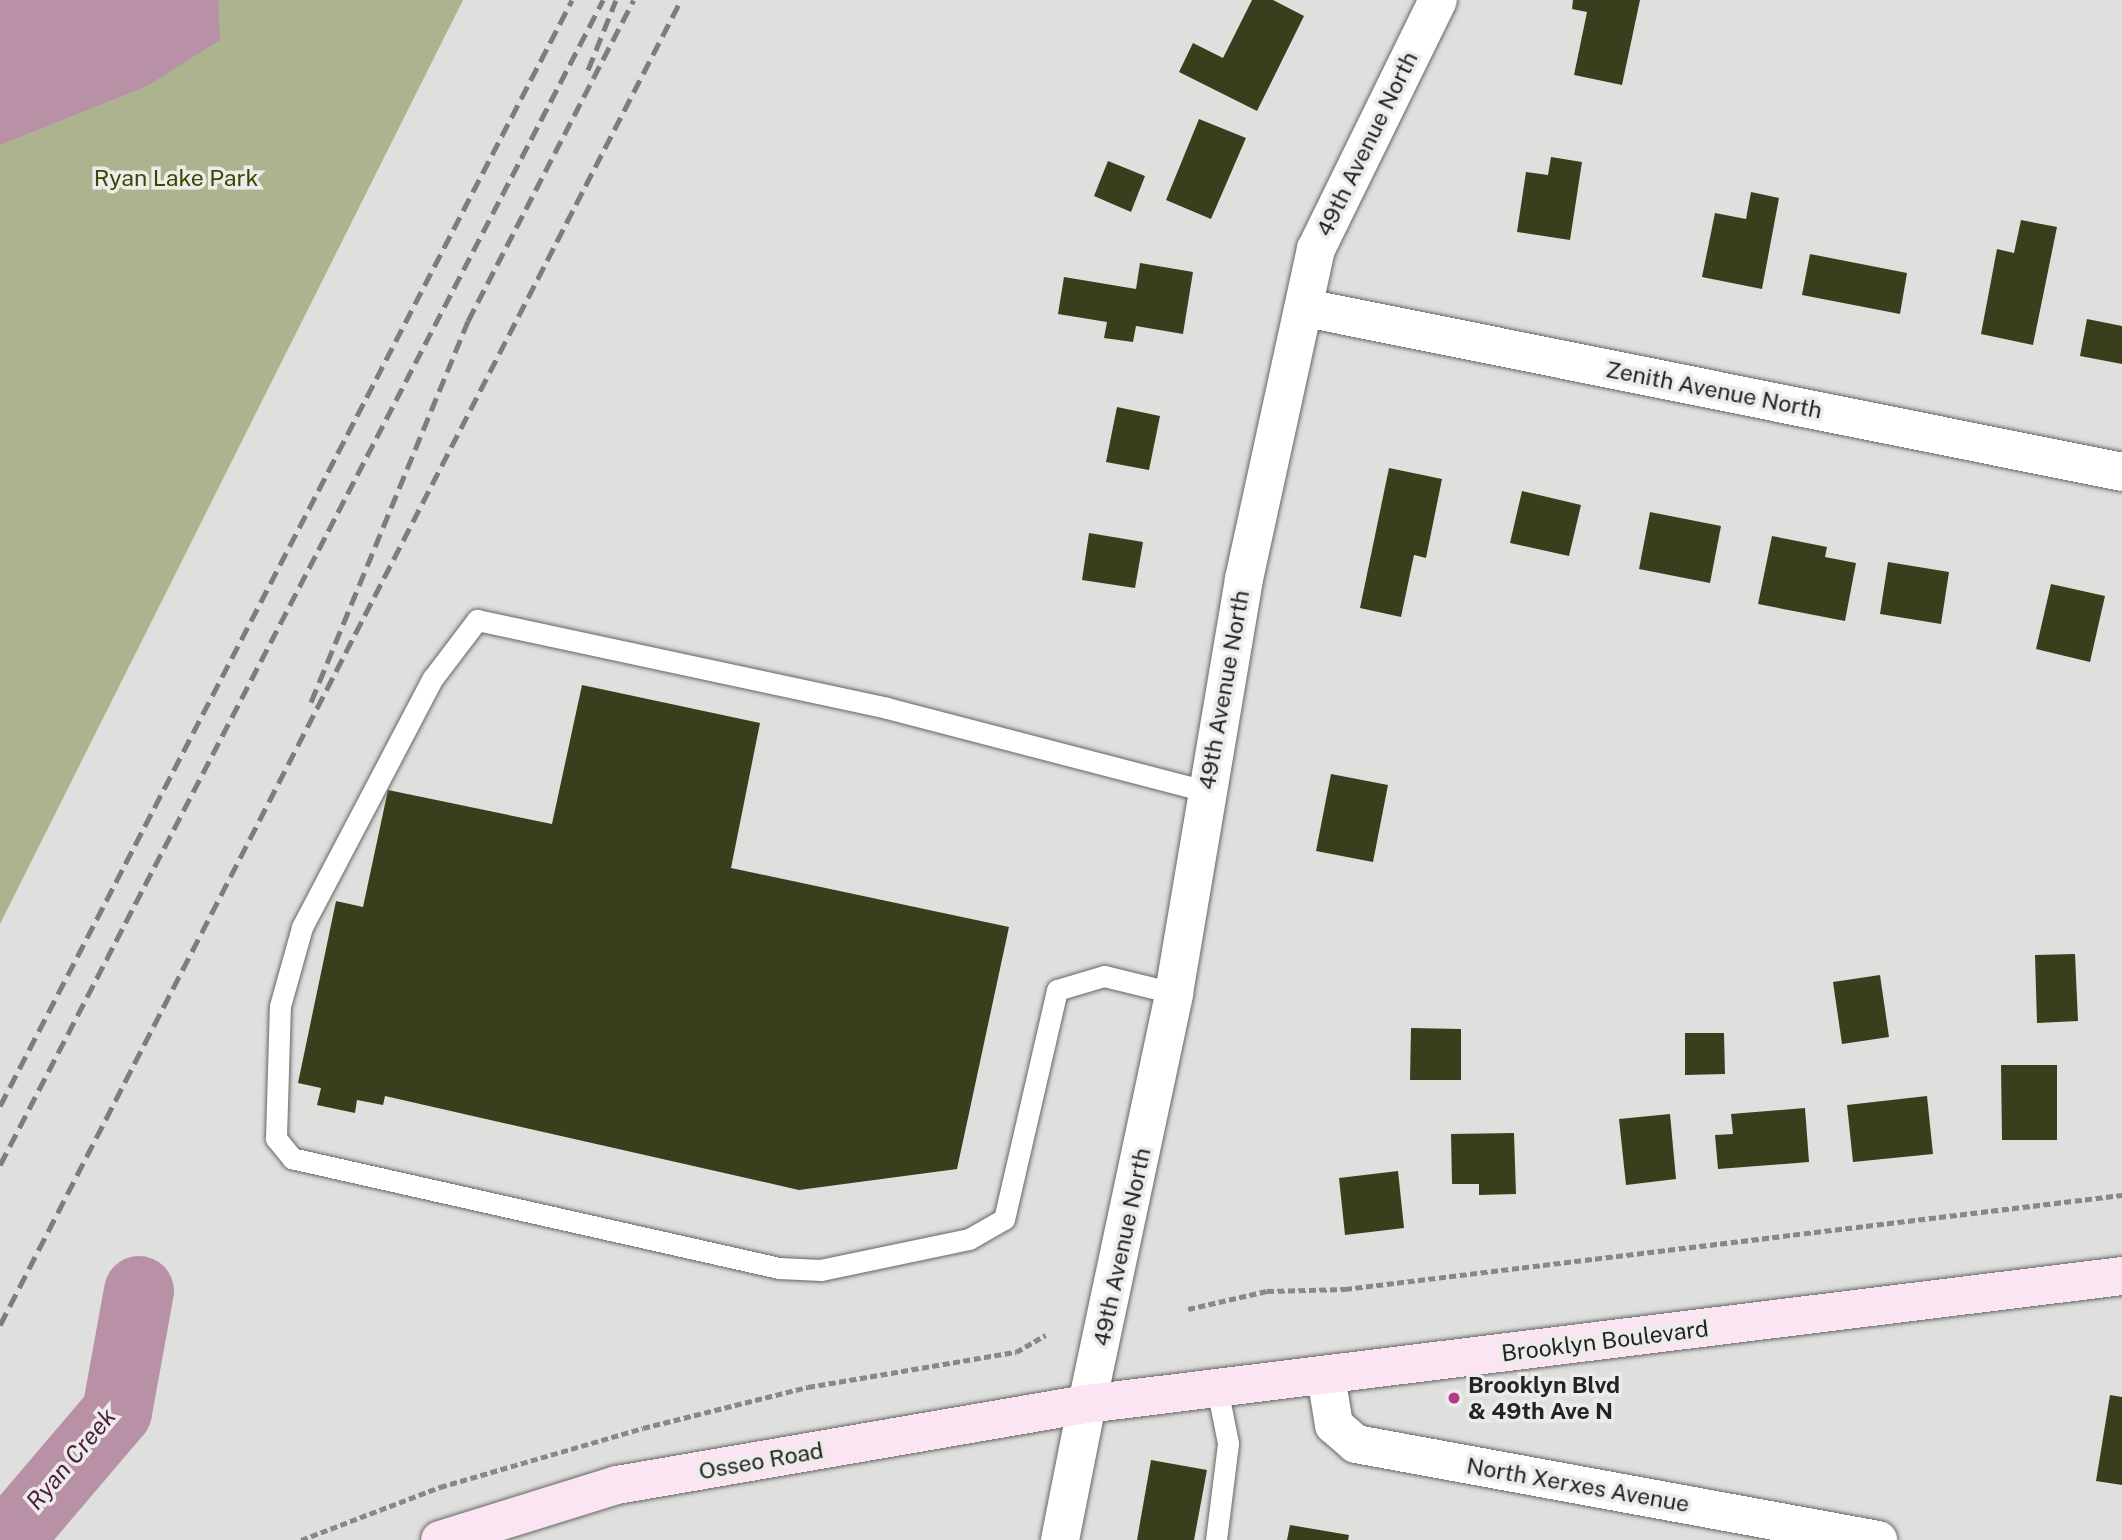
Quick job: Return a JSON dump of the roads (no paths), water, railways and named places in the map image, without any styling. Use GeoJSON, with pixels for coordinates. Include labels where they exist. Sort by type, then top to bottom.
{"type":"FeatureCollection","features":[{"type":"Feature","properties":{"kind":"main road","name":"Brooklyn Boulevard"},"geometry":{"type":"LineString","coordinates":[[1087,1404],[2122,1276]]}},
{"type":"Feature","properties":{"kind":"main road","name":"Osseo Road"},"geometry":{"type":"LineString","coordinates":[[440,1540],[618,1485],[1087,1404]]}},
{"type":"Feature","properties":{"kind":"street","name":"49th Avenue North"},"geometry":{"type":"LineString","coordinates":[[1060,1540],[1174,993],[1206,791],[1244,579],[1306,308],[1316,249],[1438,0]]}},
{"type":"Feature","properties":{"kind":"street","name":"Zenith Avenue North"},"geometry":{"type":"LineString","coordinates":[[1306,308],[2122,472]]}},
{"type":"Feature","properties":{"kind":"street","name":"North Xerxes Avenue"},"geometry":{"type":"LineString","coordinates":[[1326,1376],[1334,1425],[1356,1444],[1878,1540]]}},
{"type":"Feature","properties":{"kind":"lane"},"geometry":{"type":"LineString","coordinates":[[1174,993],[1104,976],[1057,990],[1004,1219],[969,1239],[821,1270],[779,1268],[292,1158],[276,1138],[280,1006],[302,927],[433,678],[477,620],[887,708],[1206,791]]}},
{"type":"Feature","properties":{"kind":"lane"},"geometry":{"type":"LineString","coordinates":[[1216,1540],[1228,1443],[1217,1388]]}},
{"type":"Feature","properties":{"kind":"waterway","name":"Ryan Creek"},"geometry":{"type":"LineString","coordinates":[[8,1540],[117,1412],[139,1291]]}},
{"type":"Feature","properties":{"kind":"railway"},"geometry":{"type":"LineString","coordinates":[[0,1106],[572,0]]}},
{"type":"Feature","properties":{"kind":"railway"},"geometry":{"type":"LineString","coordinates":[[0,1165],[603,0]]}},
{"type":"Feature","properties":{"kind":"railway"},"geometry":{"type":"LineString","coordinates":[[588,70],[616,0]]}},
{"type":"Feature","properties":{"kind":"railway"},"geometry":{"type":"LineString","coordinates":[[311,702],[468,321],[634,0]]}},
{"type":"Feature","properties":{"kind":"railway"},"geometry":{"type":"LineString","coordinates":[[0,1325],[681,0]]}},
{"type":"Feature","properties":{"kind":"place","name":"Brooklyn Blvd & 49th Ave N"},"geometry":{"type":"Point","coordinates":[1454,1398]}},
{"type":"Feature","properties":{"kind":"park label","name":"Ryan Lake Park"},"geometry":{"type":"Point","coordinates":[176,178]}}]}
